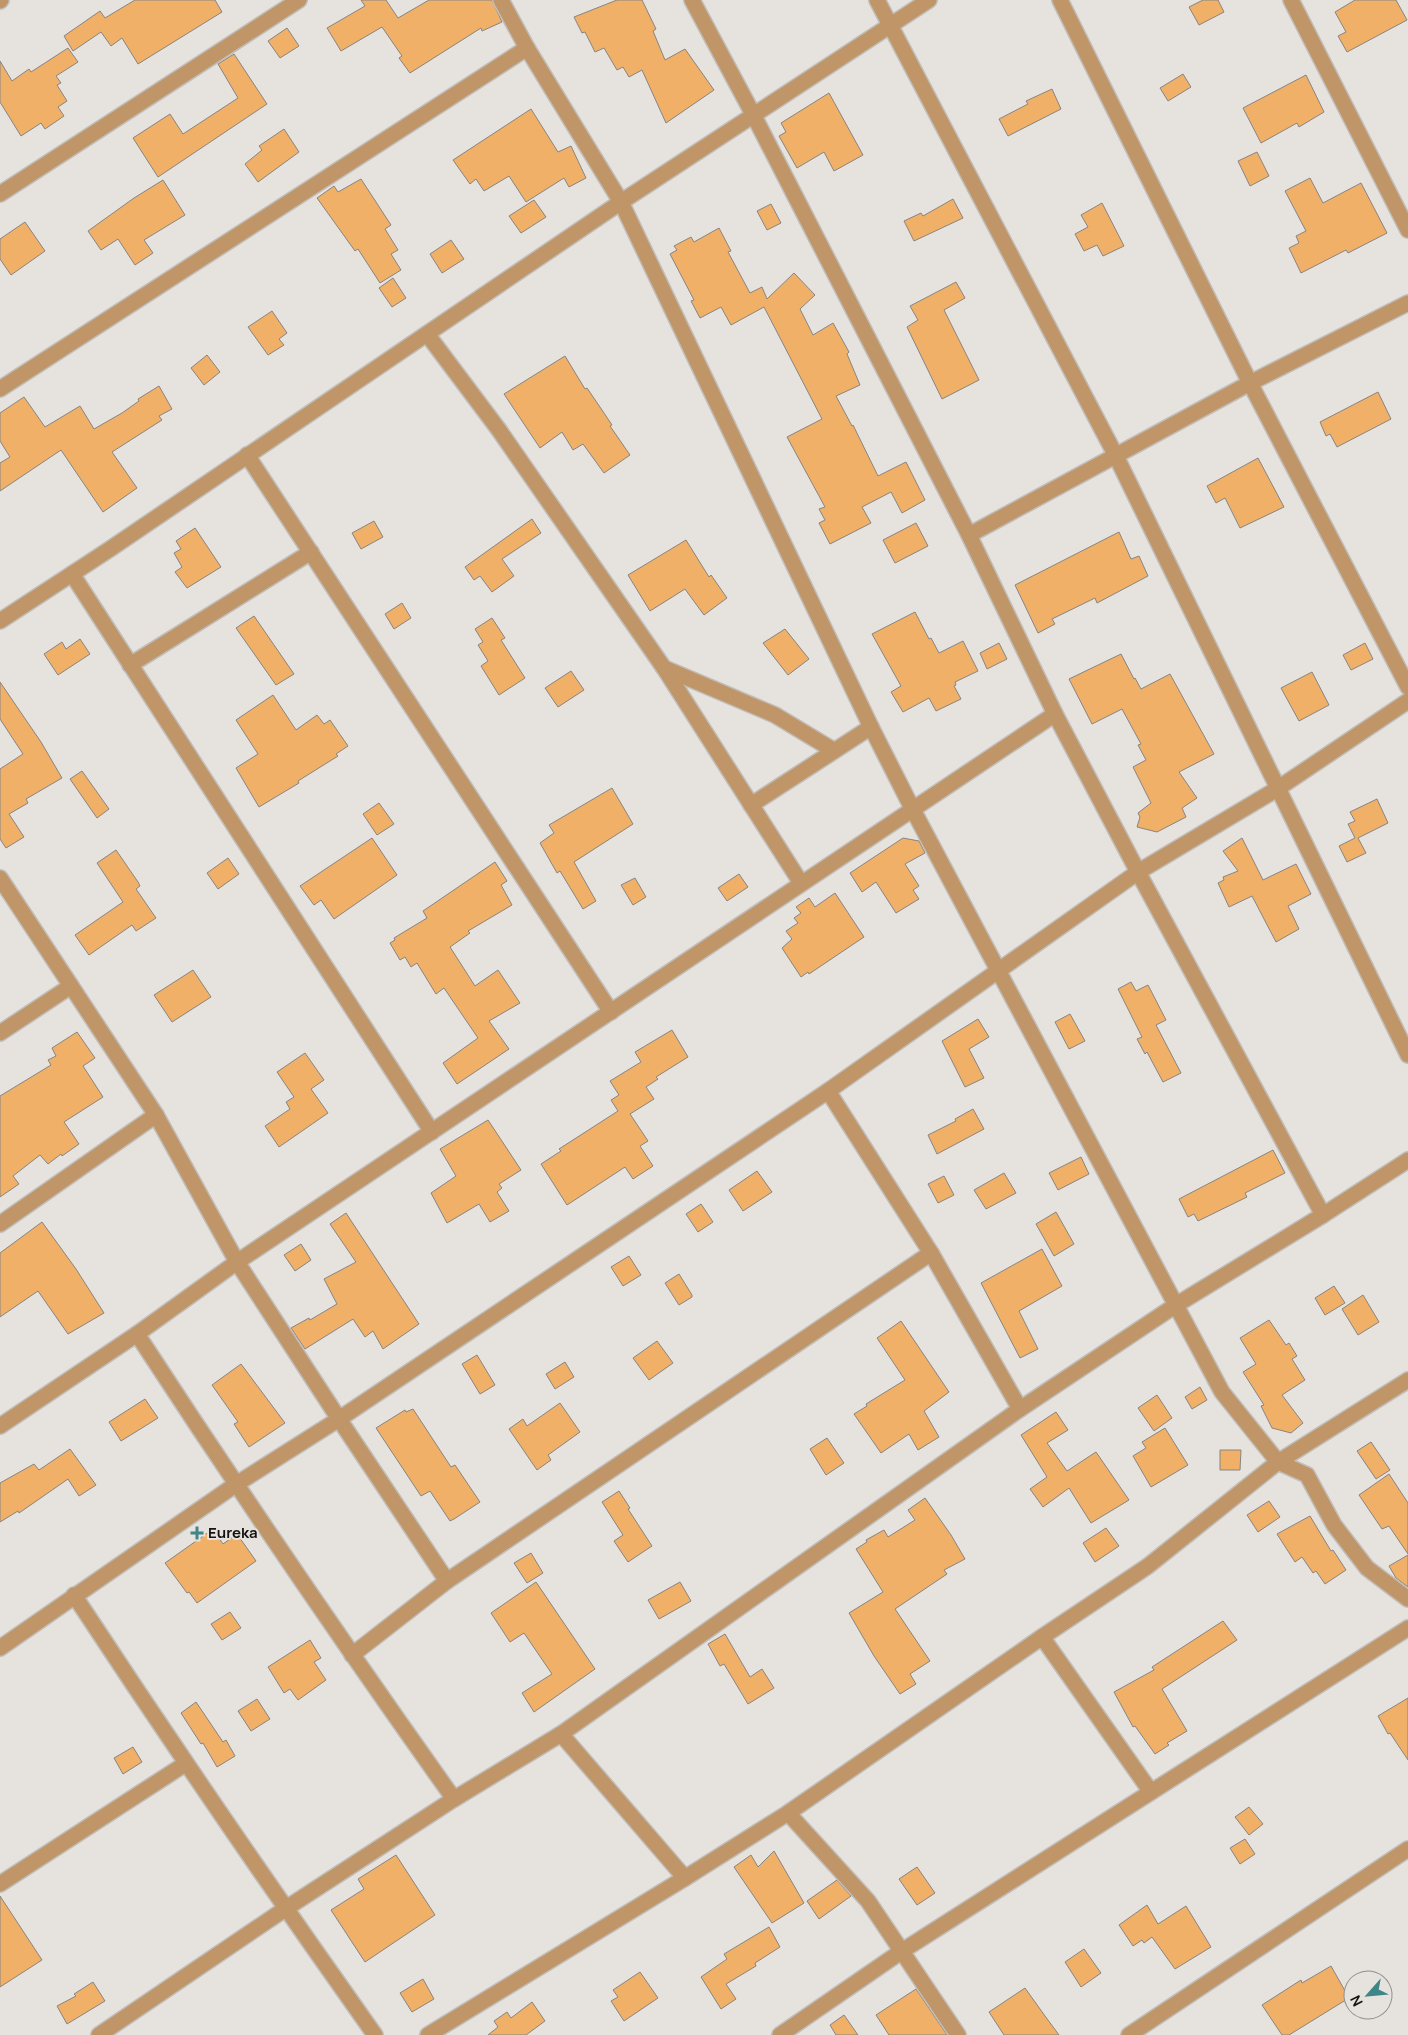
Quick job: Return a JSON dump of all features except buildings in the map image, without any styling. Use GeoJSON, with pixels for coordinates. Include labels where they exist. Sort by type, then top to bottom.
{"type":"FeatureCollection","features":[{"type":"Feature","properties":{"kind":"street"},"geometry":{"type":"LineString","coordinates":[[0,194],[299,0]]}},
{"type":"Feature","properties":{"kind":"street"},"geometry":{"type":"LineString","coordinates":[[501,0],[527,48],[621,202],[871,727],[912,808],[1222,1392],[1278,1462],[1306,1476],[1334,1524],[1367,1568],[1408,1599]]}},
{"type":"Feature","properties":{"kind":"street"},"geometry":{"type":"LineString","coordinates":[[692,0],[754,116],[969,535],[1055,714],[1323,1215]]}},
{"type":"Feature","properties":{"kind":"street"},"geometry":{"type":"LineString","coordinates":[[877,0],[1116,456],[1408,1055]]}},
{"type":"Feature","properties":{"kind":"street"},"geometry":{"type":"LineString","coordinates":[[0,621],[621,202],[929,0]]}},
{"type":"Feature","properties":{"kind":"street"},"geometry":{"type":"LineString","coordinates":[[1060,0],[1250,383],[1408,687]]}},
{"type":"Feature","properties":{"kind":"street"},"geometry":{"type":"LineString","coordinates":[[1292,0],[1408,230]]}},
{"type":"Feature","properties":{"kind":"street"},"geometry":{"type":"LineString","coordinates":[[2,383],[527,48]]}},
{"type":"Feature","properties":{"kind":"street"},"geometry":{"type":"LineString","coordinates":[[969,535],[1250,383],[1408,303]]}},
{"type":"Feature","properties":{"kind":"street"},"geometry":{"type":"LineString","coordinates":[[427,334],[499,430],[664,668],[801,883]]}},
{"type":"Feature","properties":{"kind":"street"},"geometry":{"type":"LineString","coordinates":[[247,455],[611,1012]]}},
{"type":"Feature","properties":{"kind":"street"},"geometry":{"type":"LineString","coordinates":[[130,665],[311,552]]}},
{"type":"Feature","properties":{"kind":"street"},"geometry":{"type":"LineString","coordinates":[[72,574],[432,1132]]}},
{"type":"Feature","properties":{"kind":"street"},"geometry":{"type":"LineString","coordinates":[[664,668],[775,715],[833,750]]}},
{"type":"Feature","properties":{"kind":"street"},"geometry":{"type":"LineString","coordinates":[[0,1648],[235,1485],[340,1419],[828,1091],[1138,872],[1277,789],[1408,701]]}},
{"type":"Feature","properties":{"kind":"street"},"geometry":{"type":"LineString","coordinates":[[0,1426],[137,1334],[238,1262],[912,808],[1055,714]]}},
{"type":"Feature","properties":{"kind":"street"},"geometry":{"type":"LineString","coordinates":[[751,805],[871,727]]}},
{"type":"Feature","properties":{"kind":"street"},"geometry":{"type":"LineString","coordinates":[[0,878],[156,1115],[238,1262],[447,1581]]}},
{"type":"Feature","properties":{"kind":"street"},"geometry":{"type":"LineString","coordinates":[[0,1033],[71,986]]}},
{"type":"Feature","properties":{"kind":"street"},"geometry":{"type":"LineString","coordinates":[[828,1091],[931,1253],[1020,1409]]}},
{"type":"Feature","properties":{"kind":"street"},"geometry":{"type":"LineString","coordinates":[[0,1224],[156,1115]]}},
{"type":"Feature","properties":{"kind":"street"},"geometry":{"type":"LineString","coordinates":[[99,2035],[285,1909],[454,1799],[561,1734],[1020,1409],[1176,1305],[1323,1215],[1408,1160]]}},
{"type":"Feature","properties":{"kind":"street"},"geometry":{"type":"LineString","coordinates":[[352,1655],[447,1581],[931,1253]]}},
{"type":"Feature","properties":{"kind":"street"},"geometry":{"type":"LineString","coordinates":[[137,1334],[235,1485],[454,1799]]}},
{"type":"Feature","properties":{"kind":"street"},"geometry":{"type":"LineString","coordinates":[[428,2035],[788,1813],[1148,1566],[1278,1462],[1408,1380]]}},
{"type":"Feature","properties":{"kind":"street"},"geometry":{"type":"LineString","coordinates":[[74,1595],[185,1764],[375,2035]]}},
{"type":"Feature","properties":{"kind":"street"},"geometry":{"type":"LineString","coordinates":[[780,2035],[902,1952],[1408,1628]]}},
{"type":"Feature","properties":{"kind":"street"},"geometry":{"type":"LineString","coordinates":[[1042,1637],[1152,1792]]}},
{"type":"Feature","properties":{"kind":"street"},"geometry":{"type":"LineString","coordinates":[[561,1734],[685,1878]]}},
{"type":"Feature","properties":{"kind":"street"},"geometry":{"type":"LineString","coordinates":[[0,1884],[185,1764]]}},
{"type":"Feature","properties":{"kind":"street"},"geometry":{"type":"LineString","coordinates":[[788,1813],[868,1901],[958,2035]]}},
{"type":"Feature","properties":{"kind":"street"},"geometry":{"type":"LineString","coordinates":[[1129,2035],[1408,1849]]}},
{"type":"Feature","properties":{"kind":"place","name":"Eureka"},"geometry":{"type":"Point","coordinates":[197,1533]}}]}
